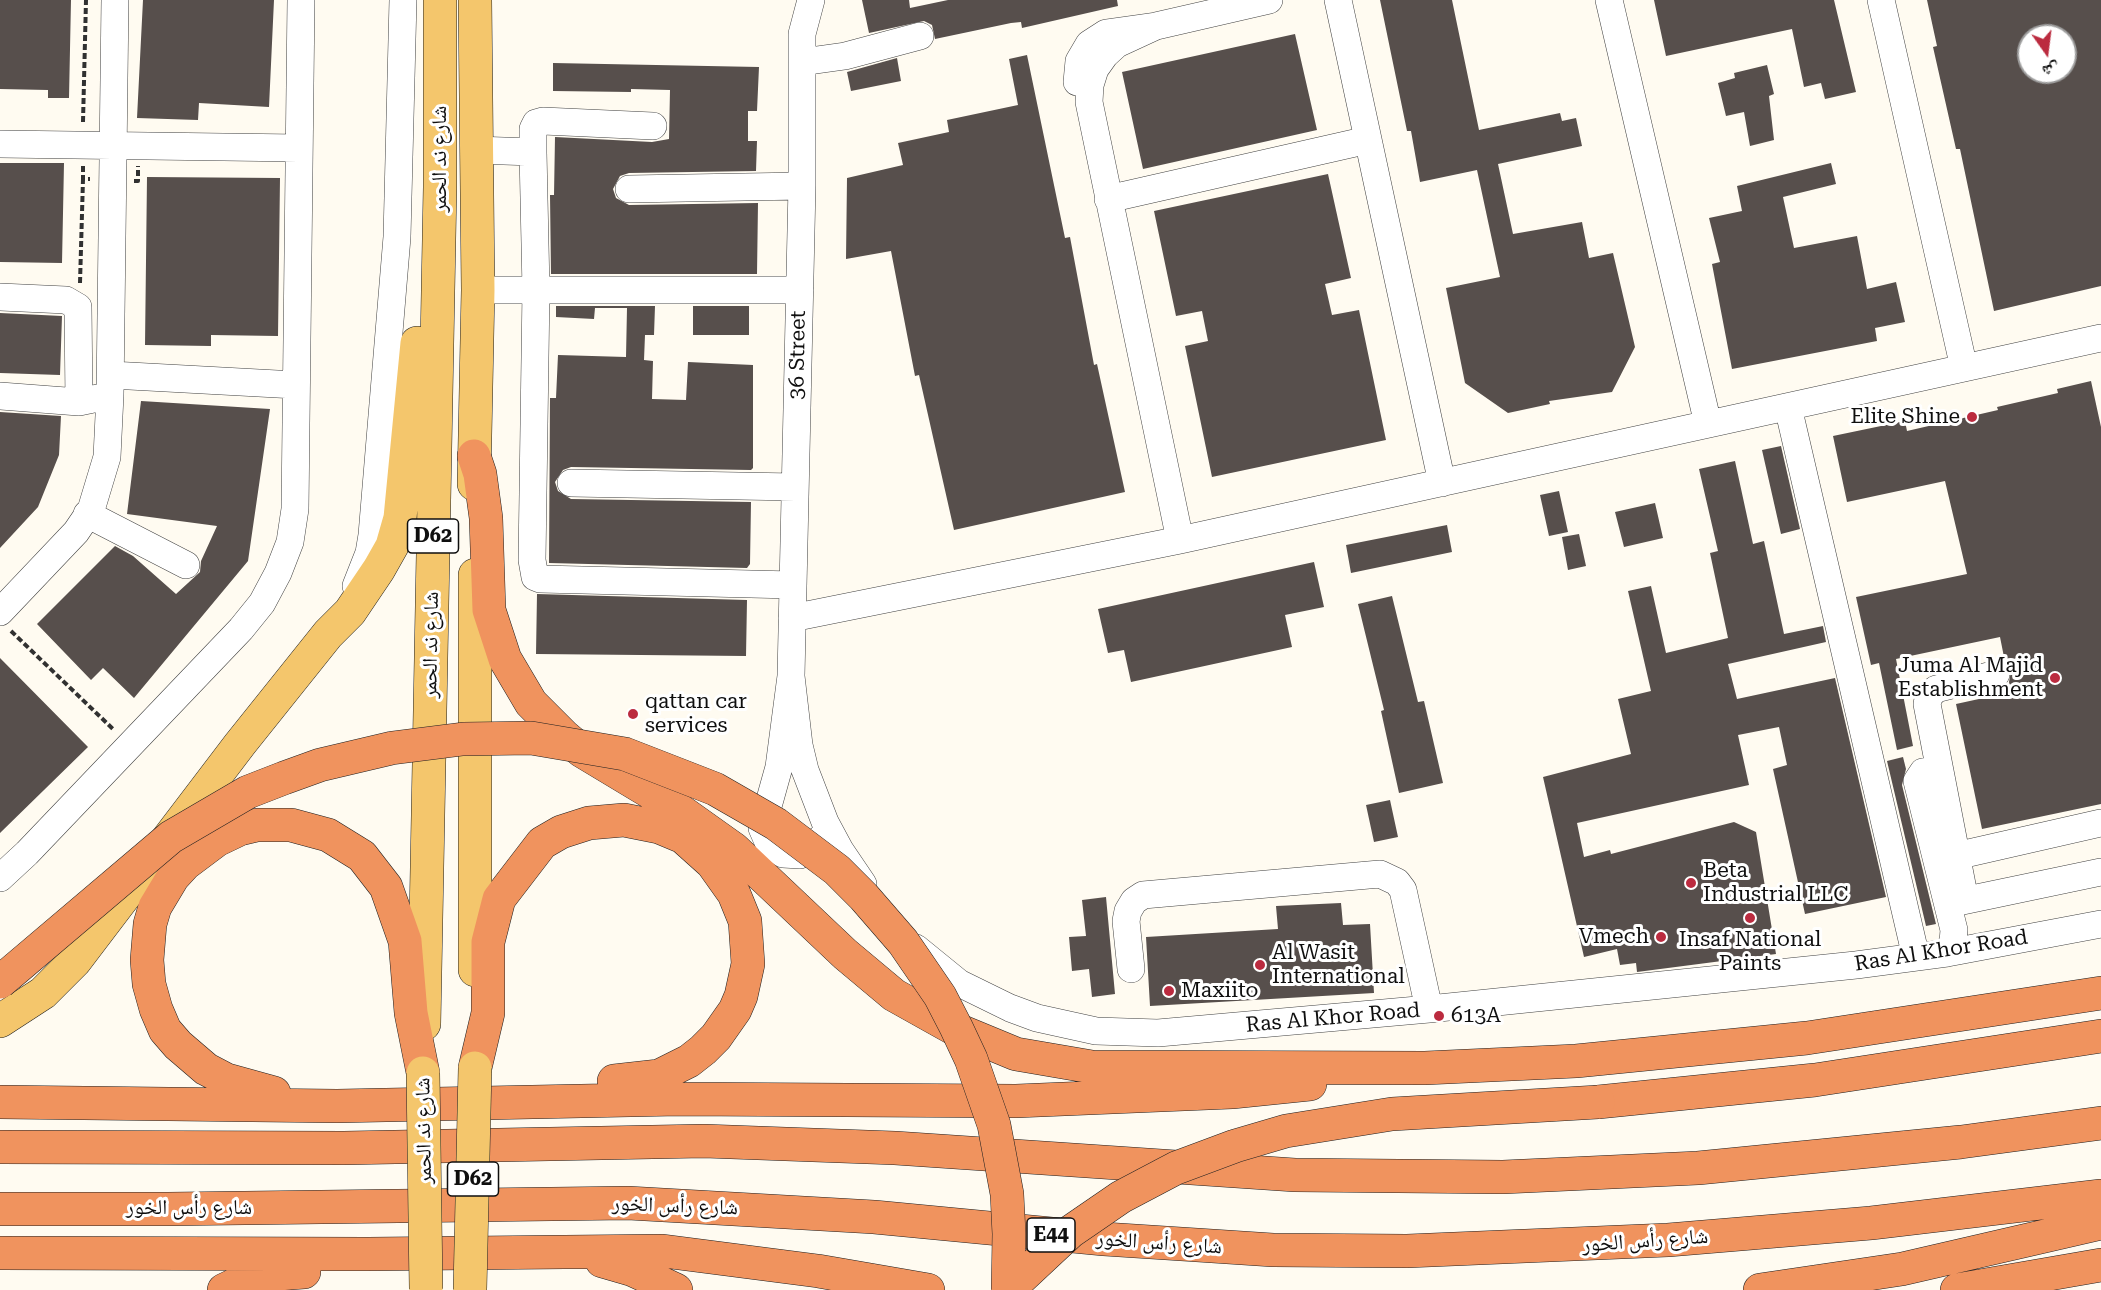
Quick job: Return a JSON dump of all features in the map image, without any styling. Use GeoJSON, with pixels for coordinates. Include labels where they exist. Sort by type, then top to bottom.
{"type":"FeatureCollection","features":[{"type":"Feature","properties":{"kind":"highway"},"geometry":{"type":"LineString","coordinates":[[474,456],[480,474],[486,518],[489,610],[505,659],[531,703],[564,736],[582,750],[682,812],[734,849],[845,954],[894,994],[933,1017],[984,1042],[1016,1054],[1092,1067],[1425,1068],[1576,1061],[1730,1047],[2101,993]]}},
{"type":"Feature","properties":{"kind":"highway"},"geometry":{"type":"LineString","coordinates":[[0,982],[171,837],[248,792],[284,778],[320,765],[392,748],[463,739],[531,738],[625,754],[715,789],[776,824],[837,870],[885,919],[909,950],[956,1027],[984,1092],[994,1125],[1007,1194],[1008,1290]]}},
{"type":"Feature","properties":{"kind":"highway"},"geometry":{"type":"LineString","coordinates":[[475,1068],[488,1013],[488,942],[499,898],[542,843],[561,832],[589,823],[624,820],[659,827],[683,837],[699,849],[734,894],[745,921],[748,964],[741,996],[727,1023],[704,1050],[689,1061],[659,1076],[554,1086],[513,1102]]}},
{"type":"Feature","properties":{"kind":"highway"},"geometry":{"type":"LineString","coordinates":[[337,1106],[227,1080],[206,1069],[178,1045],[165,1030],[156,1009],[149,984],[147,960],[150,924],[155,907],[163,891],[185,864],[217,840],[240,829],[274,824],[310,828],[347,845],[375,871],[395,905],[403,932],[411,1013],[423,1073]]}},
{"type":"Feature","properties":{"kind":"highway"},"geometry":{"type":"LineString","coordinates":[[1008,1290],[1070,1233],[1121,1197],[1176,1168],[1235,1146],[1339,1121],[1392,1114],[1598,1102],[1794,1083],[2101,1036]]}},
{"type":"Feature","properties":{"kind":"highway"},"geometry":{"type":"LineString","coordinates":[[0,1102],[337,1106],[679,1099],[1016,1101],[1279,1089],[1425,1068]]}},
{"type":"Feature","properties":{"kind":"highway"},"geometry":{"type":"LineString","coordinates":[[0,1147],[344,1148],[704,1141],[983,1153],[1192,1170],[1295,1175],[1503,1177],[1698,1168],[1961,1142],[2101,1123]]}},
{"type":"Feature","properties":{"kind":"highway","name":"شارع رأس الخور"},"geometry":{"type":"LineString","coordinates":[[0,1209],[628,1203],[874,1216],[978,1228],[1273,1250],[1407,1251],[1668,1240],[1871,1223],[2101,1196]]}},
{"type":"Feature","properties":{"kind":"highway"},"geometry":{"type":"LineString","coordinates":[[1760,1290],[1902,1269],[2101,1223]]}},
{"type":"Feature","properties":{"kind":"highway"},"geometry":{"type":"LineString","coordinates":[[0,1253],[674,1252],[818,1271],[928,1290]]}},
{"type":"Feature","properties":{"kind":"highway"},"geometry":{"type":"LineString","coordinates":[[556,1253],[614,1264],[676,1290]]}},
{"type":"Feature","properties":{"kind":"highway"},"geometry":{"type":"LineString","coordinates":[[225,1290],[245,1280],[265,1275],[342,1267],[368,1254]]}},
{"type":"Feature","properties":{"kind":"highway"},"geometry":{"type":"LineString","coordinates":[[1958,1290],[2101,1265]]}},
{"type":"Feature","properties":{"kind":"main road","name":"شارع ند الحمر"},"geometry":{"type":"LineString","coordinates":[[426,1290],[423,1073],[440,187],[440,0]]}},
{"type":"Feature","properties":{"kind":"main road","name":"شارع ند الحمر"},"geometry":{"type":"LineString","coordinates":[[470,1290],[475,1068],[474,456],[478,290],[475,0]]}},
{"type":"Feature","properties":{"kind":"main road"},"geometry":{"type":"LineString","coordinates":[[0,1021],[43,993],[75,961],[208,785],[328,634],[350,612],[375,577],[392,546],[400,518],[424,265],[440,187]]}},
{"type":"Feature","properties":{"kind":"street"},"geometry":{"type":"LineString","coordinates":[[4,620],[89,512],[107,457],[111,385],[115,0]]}},
{"type":"Feature","properties":{"kind":"street"},"geometry":{"type":"LineString","coordinates":[[0,878],[241,628],[262,603],[278,573],[290,542],[295,509],[301,0]]}},
{"type":"Feature","properties":{"kind":"street"},"geometry":{"type":"LineString","coordinates":[[328,634],[357,584],[372,535],[397,237],[403,0]]}},
{"type":"Feature","properties":{"kind":"street"},"geometry":{"type":"LineString","coordinates":[[474,33],[486,0]]}},
{"type":"Feature","properties":{"kind":"street","name":"36 Street"},"geometry":{"type":"LineString","coordinates":[[792,0],[802,34]]}},
{"type":"Feature","properties":{"kind":"street","name":"36 Street"},"geometry":{"type":"LineString","coordinates":[[791,675],[802,186],[802,34],[811,0]]}},
{"type":"Feature","properties":{"kind":"street"},"geometry":{"type":"LineString","coordinates":[[1180,540],[1093,127],[1077,81],[1079,62],[1089,44],[1106,33],[1156,26],[1269,0]]}},
{"type":"Feature","properties":{"kind":"street"},"geometry":{"type":"LineString","coordinates":[[1338,0],[1442,483]]}},
{"type":"Feature","properties":{"kind":"street"},"geometry":{"type":"LineString","coordinates":[[1881,0],[1964,368]]}},
{"type":"Feature","properties":{"kind":"street"},"geometry":{"type":"LineString","coordinates":[[1613,5],[1708,424]]}},
{"type":"Feature","properties":{"kind":"street"},"geometry":{"type":"LineString","coordinates":[[802,63],[845,56],[920,36]]}},
{"type":"Feature","properties":{"kind":"street"},"geometry":{"type":"LineString","coordinates":[[653,126],[536,123],[532,129],[536,290],[532,560],[535,577],[540,579],[793,585]]}},
{"type":"Feature","properties":{"kind":"street"},"geometry":{"type":"LineString","coordinates":[[1108,199],[1368,140]]}},
{"type":"Feature","properties":{"kind":"street"},"geometry":{"type":"LineString","coordinates":[[0,144],[298,148]]}},
{"type":"Feature","properties":{"kind":"street"},"geometry":{"type":"LineString","coordinates":[[475,150],[533,152]]}},
{"type":"Feature","properties":{"kind":"street"},"geometry":{"type":"LineString","coordinates":[[629,189],[802,186]]}},
{"type":"Feature","properties":{"kind":"street"},"geometry":{"type":"LineString","coordinates":[[478,290],[800,290]]}},
{"type":"Feature","properties":{"kind":"street"},"geometry":{"type":"LineString","coordinates":[[0,297],[66,300],[75,304],[79,311],[79,402]]}},
{"type":"Feature","properties":{"kind":"street"},"geometry":{"type":"LineString","coordinates":[[792,618],[1180,540],[2101,338]]}},
{"type":"Feature","properties":{"kind":"street"},"geometry":{"type":"LineString","coordinates":[[0,396],[79,402],[111,385],[296,385]]}},
{"type":"Feature","properties":{"kind":"street"},"geometry":{"type":"LineString","coordinates":[[1788,406],[1916,957]]}},
{"type":"Feature","properties":{"kind":"street"},"geometry":{"type":"LineString","coordinates":[[571,483],[795,487]]}},
{"type":"Feature","properties":{"kind":"street"},"geometry":{"type":"LineString","coordinates":[[89,512],[188,561]]}},
{"type":"Feature","properties":{"kind":"street"},"geometry":{"type":"LineString","coordinates":[[1947,953],[1954,936],[1956,902],[1946,858],[1939,770],[1927,714],[1929,696],[1944,686],[1996,674]]}},
{"type":"Feature","properties":{"kind":"street"},"geometry":{"type":"LineString","coordinates":[[791,675],[779,767],[762,828],[775,850],[792,856],[800,855],[815,846],[825,822]]}},
{"type":"Feature","properties":{"kind":"street","name":"Ras Al Khor Road"},"geometry":{"type":"LineString","coordinates":[[791,675],[799,745],[808,779],[825,822],[840,850],[903,936],[959,983],[1037,1018],[1096,1031],[1158,1033],[1429,1009],[1916,957],[2101,924]]}},
{"type":"Feature","properties":{"kind":"street"},"geometry":{"type":"LineString","coordinates":[[1946,858],[2101,824]]}},
{"type":"Feature","properties":{"kind":"street"},"geometry":{"type":"LineString","coordinates":[[1956,902],[2101,872]]}},
{"type":"Feature","properties":{"kind":"street"},"geometry":{"type":"LineString","coordinates":[[1131,969],[1128,911],[1134,901],[1143,895],[1380,874],[1397,882],[1403,890],[1429,1009]]}},
{"type":"Feature","properties":{"kind":"path"},"geometry":{"type":"LineString","coordinates":[[83,133],[86,0]]}},
{"type":"Feature","properties":{"kind":"path"},"geometry":{"type":"LineString","coordinates":[[79,311],[83,179]]}},
{"type":"Feature","properties":{"kind":"path"},"geometry":{"type":"LineString","coordinates":[[4,620],[130,745]]}},
{"type":"Feature","properties":{"kind":"building"},"geometry":{"type":"Polygon","coordinates":[[[0,0],[71,0],[69,98],[48,98],[48,90],[0,89],[0,0]]]}},
{"type":"Feature","properties":{"kind":"building"},"geometry":{"type":"Polygon","coordinates":[[[143,0],[274,0],[269,107],[199,103],[198,120],[137,118],[143,0]]]}},
{"type":"Feature","properties":{"kind":"building"},"geometry":{"type":"Polygon","coordinates":[[[862,0],[909,0],[910,8],[948,0],[1117,0],[1118,6],[1022,28],[1021,22],[1011,23],[935,39],[932,25],[924,21],[869,33],[862,0]]]}},
{"type":"Feature","properties":{"kind":"building"},"geometry":{"type":"Polygon","coordinates":[[[1380,0],[1452,0],[1479,130],[1560,113],[1562,121],[1576,118],[1582,146],[1498,164],[1513,234],[1582,222],[1589,258],[1613,253],[1635,347],[1612,392],[1549,401],[1550,404],[1508,413],[1465,383],[1446,288],[1500,277],[1477,170],[1420,182],[1411,131],[1407,131],[1380,0]]]}},
{"type":"Feature","properties":{"kind":"building"},"geometry":{"type":"Polygon","coordinates":[[[1654,0],[1834,0],[1856,92],[1825,99],[1821,83],[1804,87],[1792,29],[1666,56],[1654,0]]]}},
{"type":"Feature","properties":{"kind":"building"},"geometry":{"type":"Polygon","coordinates":[[[1927,0],[2101,0],[2101,286],[1994,311],[1960,149],[1956,149],[1933,47],[1937,46],[1927,0]]]}},
{"type":"Feature","properties":{"kind":"building"},"geometry":{"type":"Polygon","coordinates":[[[1295,34],[1317,130],[1143,169],[1122,72],[1295,34]]]}},
{"type":"Feature","properties":{"kind":"building"},"geometry":{"type":"Polygon","coordinates":[[[1027,55],[1065,238],[1070,237],[1094,365],[1097,364],[1125,492],[954,530],[919,375],[915,376],[891,251],[846,259],[847,178],[903,165],[898,143],[949,132],[947,120],[1018,105],[1009,59],[1027,55]]]}},
{"type":"Feature","properties":{"kind":"building"},"geometry":{"type":"Polygon","coordinates":[[[897,58],[901,81],[851,91],[847,72],[897,58]]]}},
{"type":"Feature","properties":{"kind":"building"},"geometry":{"type":"Polygon","coordinates":[[[553,63],[759,67],[757,111],[748,111],[748,141],[757,141],[756,171],[629,173],[620,176],[613,189],[616,198],[629,205],[758,203],[757,274],[551,274],[550,195],[554,195],[555,137],[652,142],[669,139],[670,90],[553,91],[553,63]]]}},
{"type":"Feature","properties":{"kind":"building"},"geometry":{"type":"Polygon","coordinates":[[[1767,65],[1774,94],[1769,96],[1774,140],[1750,146],[1744,112],[1726,116],[1718,83],[1735,78],[1734,73],[1767,65]]]}},
{"type":"Feature","properties":{"kind":"building"},"geometry":{"type":"Polygon","coordinates":[[[0,163],[64,163],[62,263],[0,262],[0,163]]]}},
{"type":"Feature","properties":{"kind":"building"},"geometry":{"type":"Polygon","coordinates":[[[1831,163],[1836,184],[1783,197],[1794,248],[1857,236],[1867,289],[1896,282],[1905,322],[1875,328],[1877,341],[1732,369],[1712,264],[1720,262],[1709,218],[1742,211],[1737,186],[1831,163]]]}},
{"type":"Feature","properties":{"kind":"building"},"geometry":{"type":"Polygon","coordinates":[[[1328,174],[1351,278],[1325,284],[1332,315],[1359,310],[1386,440],[1212,477],[1185,346],[1208,341],[1202,311],[1176,316],[1154,211],[1328,174]]]}},
{"type":"Feature","properties":{"kind":"building"},"geometry":{"type":"Polygon","coordinates":[[[147,177],[280,178],[278,336],[211,335],[211,346],[145,345],[147,177]]]}},
{"type":"Feature","properties":{"kind":"building"},"geometry":{"type":"Polygon","coordinates":[[[556,306],[655,306],[654,335],[645,335],[644,360],[653,361],[652,399],[686,400],[688,362],[753,365],[753,468],[751,470],[571,467],[563,470],[555,482],[558,491],[571,499],[751,502],[750,564],[747,568],[549,563],[550,398],[556,398],[558,355],[626,357],[627,308],[595,308],[594,319],[556,317],[556,306]]]}},
{"type":"Feature","properties":{"kind":"building"},"geometry":{"type":"Polygon","coordinates":[[[693,306],[749,306],[749,335],[693,335],[693,306]]]}},
{"type":"Feature","properties":{"kind":"building"},"geometry":{"type":"Polygon","coordinates":[[[0,313],[62,316],[60,375],[0,373],[0,313]]]}},
{"type":"Feature","properties":{"kind":"building"},"geometry":{"type":"Polygon","coordinates":[[[2091,381],[2101,427],[2101,804],[1982,829],[1956,704],[2011,692],[2009,682],[2011,671],[2005,662],[2000,637],[1896,659],[1913,746],[1897,750],[1879,663],[1871,665],[1856,597],[1967,574],[1945,481],[1847,502],[1833,436],[1905,421],[1907,431],[1998,410],[1997,407],[2058,393],[2057,389],[2091,381]]]}},
{"type":"Feature","properties":{"kind":"building"},"geometry":{"type":"Polygon","coordinates":[[[141,401],[270,409],[248,561],[134,698],[103,668],[91,680],[37,624],[115,546],[133,556],[176,594],[200,572],[201,561],[217,526],[127,514],[141,401]]]}},
{"type":"Feature","properties":{"kind":"building"},"geometry":{"type":"Polygon","coordinates":[[[0,412],[61,416],[59,455],[38,507],[0,548],[0,412]]]}},
{"type":"Feature","properties":{"kind":"building"},"geometry":{"type":"Polygon","coordinates":[[[1781,446],[1800,529],[1781,534],[1762,450],[1781,446]]]}},
{"type":"Feature","properties":{"kind":"building"},"geometry":{"type":"Polygon","coordinates":[[[1735,461],[1753,544],[1764,541],[1784,634],[1823,626],[1826,642],[1728,664],[1737,699],[1835,678],[1886,897],[1805,914],[1773,769],[1787,765],[1779,727],[1738,735],[1749,785],[1577,823],[1584,857],[1610,850],[1611,854],[1734,822],[1756,832],[1776,954],[1637,972],[1636,963],[1620,965],[1617,949],[1584,957],[1543,777],[1631,754],[1618,699],[1651,691],[1628,591],[1651,586],[1666,653],[1728,638],[1710,553],[1718,551],[1699,469],[1735,461]]]}},
{"type":"Feature","properties":{"kind":"building"},"geometry":{"type":"Polygon","coordinates":[[[1559,491],[1568,532],[1549,536],[1540,495],[1559,491]]]}},
{"type":"Feature","properties":{"kind":"building"},"geometry":{"type":"Polygon","coordinates":[[[1655,503],[1663,538],[1624,547],[1615,512],[1655,503]]]}},
{"type":"Feature","properties":{"kind":"building"},"geometry":{"type":"Polygon","coordinates":[[[1447,525],[1452,552],[1351,573],[1346,545],[1447,525]]]}},
{"type":"Feature","properties":{"kind":"building"},"geometry":{"type":"Polygon","coordinates":[[[1579,534],[1586,566],[1568,570],[1562,537],[1579,534]]]}},
{"type":"Feature","properties":{"kind":"building"},"geometry":{"type":"Polygon","coordinates":[[[1314,562],[1324,607],[1285,615],[1292,647],[1131,682],[1124,650],[1108,653],[1098,609],[1314,562]]]}},
{"type":"Feature","properties":{"kind":"building"},"geometry":{"type":"Polygon","coordinates":[[[537,594],[747,600],[746,656],[536,654],[537,594]]]}},
{"type":"Feature","properties":{"kind":"building"},"geometry":{"type":"Polygon","coordinates":[[[1392,596],[1418,702],[1424,701],[1443,783],[1399,793],[1381,711],[1384,710],[1358,604],[1392,596]]]}},
{"type":"Feature","properties":{"kind":"building"},"geometry":{"type":"Polygon","coordinates":[[[0,658],[88,747],[0,833],[0,658]]]}},
{"type":"Feature","properties":{"kind":"building"},"geometry":{"type":"Polygon","coordinates":[[[1903,757],[1906,769],[1902,785],[1936,924],[1926,926],[1887,761],[1903,757]]]}},
{"type":"Feature","properties":{"kind":"building"},"geometry":{"type":"Polygon","coordinates":[[[1390,800],[1398,837],[1374,842],[1366,805],[1390,800]]]}},
{"type":"Feature","properties":{"kind":"building"},"geometry":{"type":"Polygon","coordinates":[[[1106,897],[1115,994],[1092,997],[1089,969],[1072,971],[1069,937],[1086,936],[1082,900],[1106,897]]]}},
{"type":"Feature","properties":{"kind":"building","name":"Al Wasit International"},"geometry":{"type":"Polygon","coordinates":[[[1341,903],[1343,925],[1370,924],[1374,993],[1150,1006],[1146,937],[1278,929],[1276,906],[1341,903]]]}},
{"type":"Feature","properties":{"kind":"place","name":"Elite Shine"},"geometry":{"type":"Point","coordinates":[1972,417]}},
{"type":"Feature","properties":{"kind":"place","name":"Juma Al Majid Establishment"},"geometry":{"type":"Point","coordinates":[2055,678]}},
{"type":"Feature","properties":{"kind":"place","name":"qattan car services"},"geometry":{"type":"Point","coordinates":[633,714]}},
{"type":"Feature","properties":{"kind":"place","name":"Beta Industrial LLC"},"geometry":{"type":"Point","coordinates":[1691,883]}},
{"type":"Feature","properties":{"kind":"place","name":"Insaf National Paints"},"geometry":{"type":"Point","coordinates":[1750,918]}},
{"type":"Feature","properties":{"kind":"place","name":"Vmech"},"geometry":{"type":"Point","coordinates":[1661,937]}},
{"type":"Feature","properties":{"kind":"place","name":"Al Wasit International"},"geometry":{"type":"Point","coordinates":[1260,965]}},
{"type":"Feature","properties":{"kind":"place","name":"Maxiito"},"geometry":{"type":"Point","coordinates":[1169,991]}},
{"type":"Feature","properties":{"kind":"place","name":"613A"},"geometry":{"type":"Point","coordinates":[1439,1016]}}]}
